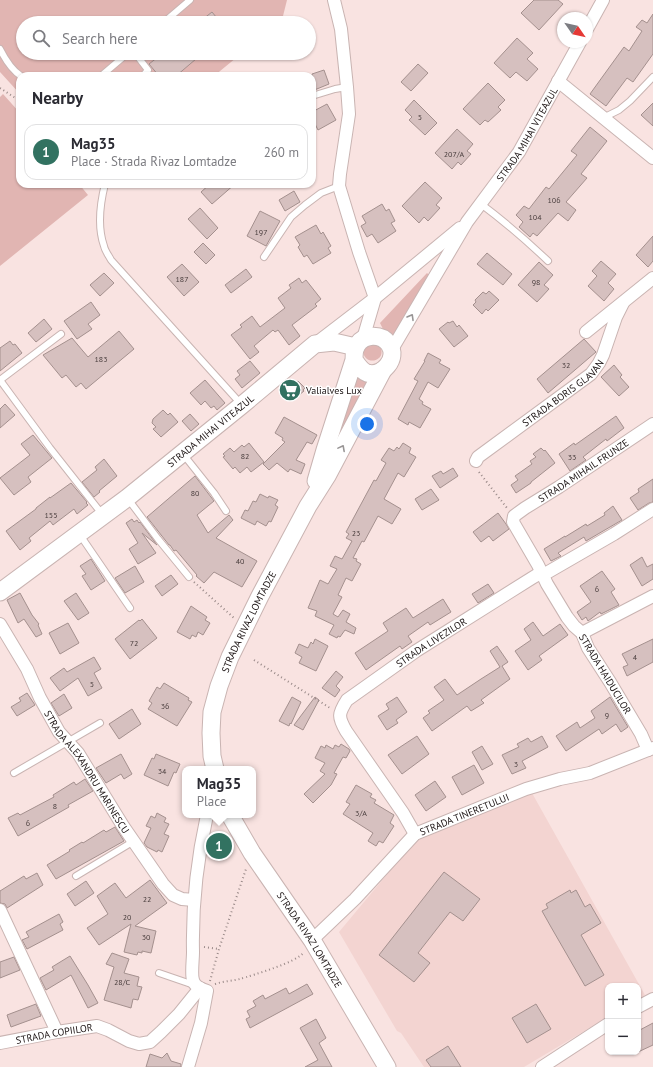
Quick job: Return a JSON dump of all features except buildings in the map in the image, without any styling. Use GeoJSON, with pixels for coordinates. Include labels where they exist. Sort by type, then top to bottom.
{"type":"FeatureCollection","features":[{"type":"Feature","properties":{"kind":"street"},"geometry":{"type":"LineString","coordinates":[[334,0],[341,29],[348,87],[349,114],[339,186],[375,298],[358,348],[358,366],[367,372],[375,373],[383,370],[390,364],[392,357],[389,345],[379,337],[369,336],[358,348]]}},
{"type":"Feature","properties":{"kind":"street"},"geometry":{"type":"LineString","coordinates":[[593,18],[603,0]]}},
{"type":"Feature","properties":{"kind":"street","name":"STRADA MIHAI VITEAZUL"},"geometry":{"type":"LineString","coordinates":[[391,350],[467,222],[519,152],[577,48]]}},
{"type":"Feature","properties":{"kind":"street"},"geometry":{"type":"LineString","coordinates":[[558,81],[653,158]]}},
{"type":"Feature","properties":{"kind":"street","name":"STRADA MIHAI VITEAZUL"},"geometry":{"type":"LineString","coordinates":[[0,592],[127,498],[467,222]]}},
{"type":"Feature","properties":{"kind":"street","name":"STRADA BORIS GLAVAN"},"geometry":{"type":"LineString","coordinates":[[586,332],[653,278]]}},
{"type":"Feature","properties":{"kind":"street","name":"STRADA BORIS GLAVAN"},"geometry":{"type":"LineString","coordinates":[[476,461],[478,457],[591,374],[604,355],[616,317],[623,303]]}},
{"type":"Feature","properties":{"kind":"street"},"geometry":{"type":"LineString","coordinates":[[315,344],[334,342],[358,348]]}},
{"type":"Feature","properties":{"kind":"street","name":"STRADA RIVAZ LOMTADZE"},"geometry":{"type":"LineString","coordinates":[[308,506],[358,348]]}},
{"type":"Feature","properties":{"kind":"street","name":"STRADA RIVAZ LOMTADZE"},"geometry":{"type":"LineString","coordinates":[[214,766],[212,756],[212,712],[219,686],[230,657],[308,506],[327,476],[383,370]]}},
{"type":"Feature","properties":{"kind":"street","name":"STRADA MIHAIL FRUNZE"},"geometry":{"type":"LineString","coordinates":[[514,516],[653,424]]}},
{"type":"Feature","properties":{"kind":"street","name":"STRADA LIVEZILOR"},"geometry":{"type":"LineString","coordinates":[[340,710],[347,700],[416,651],[537,575],[543,575],[614,534],[653,509]]}},
{"type":"Feature","properties":{"kind":"street","name":"STRADA HAIDUCILOR"},"geometry":{"type":"LineString","coordinates":[[514,516],[513,522],[516,529],[547,584],[567,617],[582,633],[588,648],[651,749]]}},
{"type":"Feature","properties":{"kind":"street"},"geometry":{"type":"LineString","coordinates":[[582,633],[653,596]]}},
{"type":"Feature","properties":{"kind":"street","name":"STRADA ALEXANDRU MARINESCU"},"geometry":{"type":"LineString","coordinates":[[0,624],[26,669],[59,732],[78,753],[123,826],[163,884],[173,895],[182,899],[194,900]]}},
{"type":"Feature","properties":{"kind":"street"},"geometry":{"type":"LineString","coordinates":[[340,710],[340,720],[346,731],[403,813],[415,834]]}},
{"type":"Feature","properties":{"kind":"street","name":"STRADA TINERETULUI"},"geometry":{"type":"LineString","coordinates":[[312,940],[355,898],[415,834],[526,789],[560,779],[590,773],[651,749]]}},
{"type":"Feature","properties":{"kind":"street"},"geometry":{"type":"LineString","coordinates":[[188,1067],[201,1023],[201,988],[193,980],[194,900],[206,818]]}},
{"type":"Feature","properties":{"kind":"street","name":"STRADA RIVAZ LOMTADZE"},"geometry":{"type":"LineString","coordinates":[[232,818],[252,853],[312,940],[387,1067]]}},
{"type":"Feature","properties":{"kind":"street"},"geometry":{"type":"LineString","coordinates":[[0,910],[57,1032]]}},
{"type":"Feature","properties":{"kind":"street","name":"STRADA COPIILOR"},"geometry":{"type":"LineString","coordinates":[[0,1043],[97,1026],[129,1041],[139,1044],[150,1042],[179,1014],[201,988]]}},
{"type":"Feature","properties":{"kind":"street"},"geometry":{"type":"LineString","coordinates":[[641,1005],[653,999]]}},
{"type":"Feature","properties":{"kind":"street"},"geometry":{"type":"LineString","coordinates":[[542,1067],[605,1026]]}},
{"type":"Feature","properties":{"kind":"lane"},"geometry":{"type":"LineString","coordinates":[[171,16],[190,0]]}},
{"type":"Feature","properties":{"kind":"lane"},"geometry":{"type":"LineString","coordinates":[[0,49],[16,72]]}},
{"type":"Feature","properties":{"kind":"lane"},"geometry":{"type":"LineString","coordinates":[[106,72],[120,60]]}},
{"type":"Feature","properties":{"kind":"lane"},"geometry":{"type":"LineString","coordinates":[[140,60],[148,70],[146,72]]}},
{"type":"Feature","properties":{"kind":"lane"},"geometry":{"type":"LineString","coordinates":[[603,118],[620,110],[630,102],[653,77]]}},
{"type":"Feature","properties":{"kind":"lane"},"geometry":{"type":"LineString","coordinates":[[316,95],[348,87]]}},
{"type":"Feature","properties":{"kind":"lane"},"geometry":{"type":"LineString","coordinates":[[264,257],[291,217],[321,193],[339,186]]}},
{"type":"Feature","properties":{"kind":"lane"},"geometry":{"type":"LineString","coordinates":[[104,188],[100,215],[100,232],[104,248],[111,260],[242,405]]}},
{"type":"Feature","properties":{"kind":"lane"},"geometry":{"type":"LineString","coordinates":[[480,204],[523,238],[548,261]]}},
{"type":"Feature","properties":{"kind":"lane"},"geometry":{"type":"LineString","coordinates":[[61,334],[0,380],[103,516]]}},
{"type":"Feature","properties":{"kind":"lane"},"geometry":{"type":"LineString","coordinates":[[182,453],[214,493],[226,512]]}},
{"type":"Feature","properties":{"kind":"lane"},"geometry":{"type":"LineString","coordinates":[[127,498],[189,577]]}},
{"type":"Feature","properties":{"kind":"lane"},"geometry":{"type":"LineString","coordinates":[[79,534],[130,608]]}},
{"type":"Feature","properties":{"kind":"lane"},"geometry":{"type":"LineString","coordinates":[[14,772],[100,723]]}},
{"type":"Feature","properties":{"kind":"lane"},"geometry":{"type":"LineString","coordinates":[[76,876],[134,841]]}},
{"type":"Feature","properties":{"kind":"lane"},"geometry":{"type":"LineString","coordinates":[[159,973],[201,988]]}},
{"type":"Feature","properties":{"kind":"path"},"geometry":{"type":"LineString","coordinates":[[0,88],[16,98]]}},
{"type":"Feature","properties":{"kind":"path"},"geometry":{"type":"LineString","coordinates":[[476,461],[476,466],[479,472],[514,516]]}},
{"type":"Feature","properties":{"kind":"path"},"geometry":{"type":"LineString","coordinates":[[189,577],[244,628]]}},
{"type":"Feature","properties":{"kind":"path"},"geometry":{"type":"LineString","coordinates":[[254,660],[332,709],[340,710]]}},
{"type":"Feature","properties":{"kind":"path"},"geometry":{"type":"LineString","coordinates":[[201,988],[219,949],[252,853]]}},
{"type":"Feature","properties":{"kind":"path"},"geometry":{"type":"LineString","coordinates":[[201,988],[223,981],[239,979],[289,962],[302,955],[312,940]]}},
{"type":"Feature","properties":{"kind":"shaded area"},"geometry":{"type":"Polygon","coordinates":[[[0,0],[287,0],[283,16],[16,16],[16,60],[233,60],[219,72],[16,72],[16,90],[0,72],[0,0]]]}},
{"type":"Feature","properties":{"kind":"shaded area"},"geometry":{"type":"Polygon","coordinates":[[[3,94],[16,109],[16,188],[82,188],[88,195],[0,266],[0,97],[3,94]]]}},
{"type":"Feature","properties":{"kind":"shaded area"},"geometry":{"type":"Polygon","coordinates":[[[427,273],[429,275],[394,335],[385,333],[380,323],[427,273]]]}},
{"type":"Feature","properties":{"kind":"shaded area"},"geometry":{"type":"Polygon","coordinates":[[[371,342],[380,346],[382,351],[381,356],[378,359],[370,360],[364,355],[363,350],[371,342]]]}},
{"type":"Feature","properties":{"kind":"shaded area"},"geometry":{"type":"Polygon","coordinates":[[[356,373],[369,382],[329,458],[356,373]]]}},
{"type":"Feature","properties":{"kind":"shaded area"},"geometry":{"type":"Polygon","coordinates":[[[532,793],[638,983],[605,983],[605,1019],[524,1067],[424,1067],[401,1033],[397,1031],[339,932],[414,842],[532,793]]]}},
{"type":"Feature","properties":{"kind":"shaded area"},"geometry":{"type":"Polygon","coordinates":[[[641,988],[645,995],[641,998],[641,988]]]}},
{"type":"Feature","properties":{"kind":"place","name":"Valialves Lux"},"geometry":{"type":"Point","coordinates":[290,390]}},
{"type":"Feature","properties":{"kind":"place","name":"Mag35"},"geometry":{"type":"Point","coordinates":[219,846]}}]}
